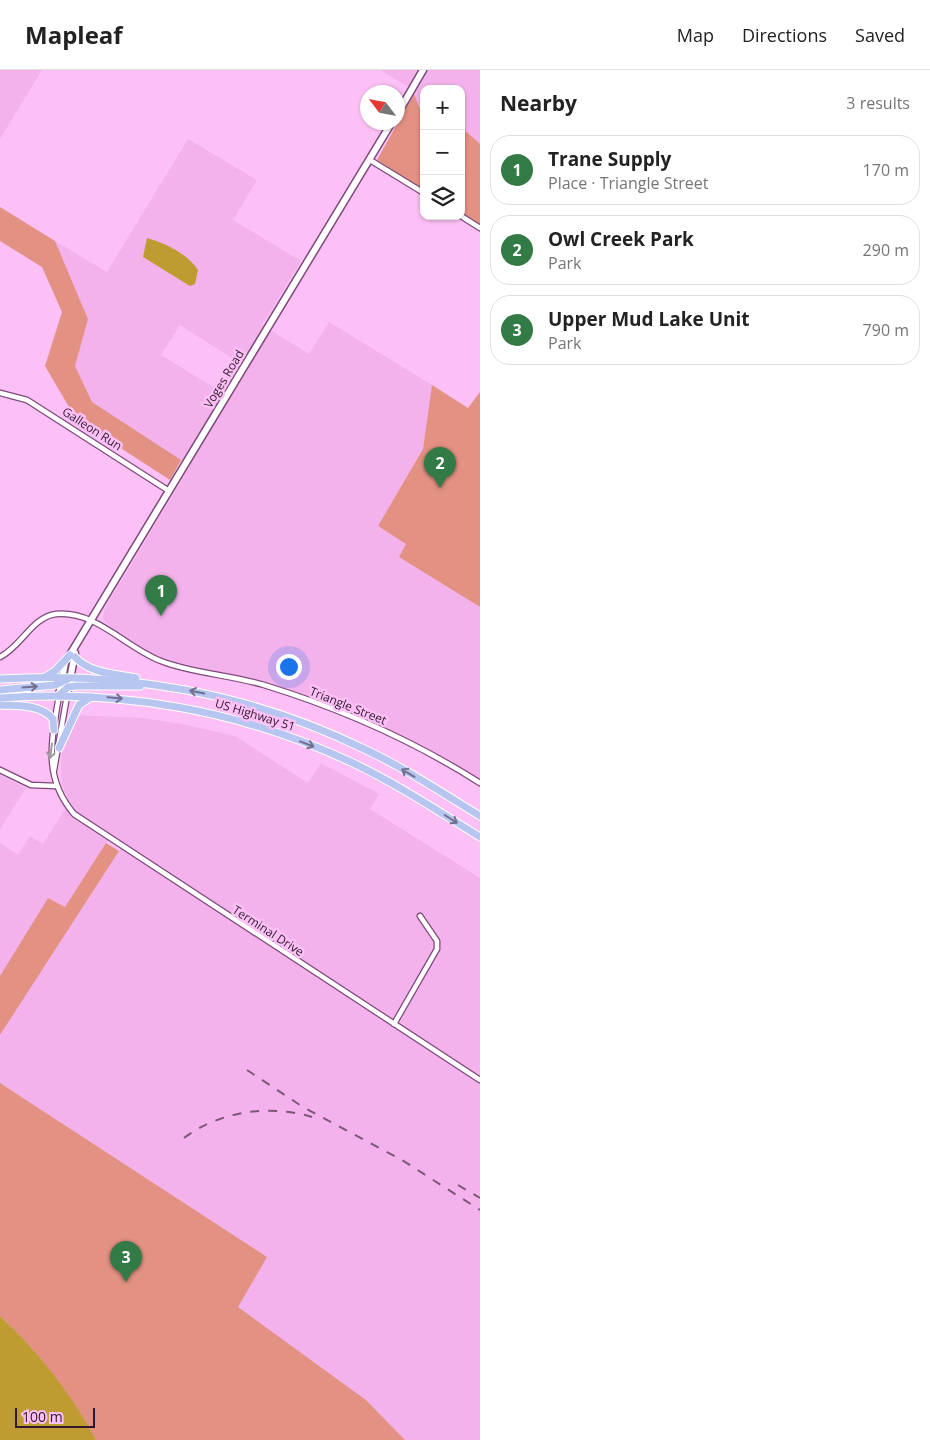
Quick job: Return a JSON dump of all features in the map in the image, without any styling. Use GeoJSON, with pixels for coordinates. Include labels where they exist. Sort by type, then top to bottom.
{"type":"FeatureCollection","features":[{"type":"Feature","properties":{"kind":"main road"},"geometry":{"type":"LineString","coordinates":[[44,678],[73,656],[91,669],[160,686]]}},
{"type":"Feature","properties":{"kind":"main road"},"geometry":{"type":"LineString","coordinates":[[0,680],[44,678],[61,680]]}},
{"type":"Feature","properties":{"kind":"main road","name":"US Highway 51"},"geometry":{"type":"LineString","coordinates":[[61,680],[69,678],[151,684],[247,704],[317,728],[384,759],[480,816]]}},
{"type":"Feature","properties":{"kind":"main road"},"geometry":{"type":"LineString","coordinates":[[0,690],[61,680]]}},
{"type":"Feature","properties":{"kind":"main road"},"geometry":{"type":"LineString","coordinates":[[58,695],[68,687],[136,687],[151,684]]}},
{"type":"Feature","properties":{"kind":"main road","name":"US Highway 51"},"geometry":{"type":"LineString","coordinates":[[0,698],[58,695],[143,701],[201,711],[285,735],[375,774],[480,837]]}},
{"type":"Feature","properties":{"kind":"main road"},"geometry":{"type":"LineString","coordinates":[[59,748],[79,705],[91,696]]}},
{"type":"Feature","properties":{"kind":"main road"},"geometry":{"type":"LineString","coordinates":[[0,705],[24,706],[42,710],[54,719],[54,730]]}},
{"type":"Feature","properties":{"kind":"street"},"geometry":{"type":"LineString","coordinates":[[405,101],[423,70]]}},
{"type":"Feature","properties":{"kind":"street","name":"Voges Road"},"geometry":{"type":"LineString","coordinates":[[67,696],[76,646],[387,130]]}},
{"type":"Feature","properties":{"kind":"street"},"geometry":{"type":"LineString","coordinates":[[370,160],[420,191]]}},
{"type":"Feature","properties":{"kind":"street"},"geometry":{"type":"LineString","coordinates":[[465,219],[480,228]]}},
{"type":"Feature","properties":{"kind":"street","name":"Galleon Run"},"geometry":{"type":"LineString","coordinates":[[0,393],[27,400],[169,491]]}},
{"type":"Feature","properties":{"kind":"street","name":"Triangle Street"},"geometry":{"type":"LineString","coordinates":[[0,657],[11,650],[37,623],[49,616],[66,614],[91,621],[159,660],[264,685],[314,704],[425,750],[480,783]]}},
{"type":"Feature","properties":{"kind":"street","name":"Voges Road"},"geometry":{"type":"LineString","coordinates":[[58,695],[61,680],[73,656]]}},
{"type":"Feature","properties":{"kind":"street","name":"Terminal Drive"},"geometry":{"type":"LineString","coordinates":[[58,695],[50,761],[54,771],[56,786],[69,809],[88,826],[480,1080]]}},
{"type":"Feature","properties":{"kind":"street","name":"Terminal Drive"},"geometry":{"type":"LineString","coordinates":[[54,771],[67,696]]}},
{"type":"Feature","properties":{"kind":"street"},"geometry":{"type":"LineString","coordinates":[[0,770],[31,785],[56,786]]}},
{"type":"Feature","properties":{"kind":"street"},"geometry":{"type":"LineString","coordinates":[[394,1024],[437,949],[437,941],[420,916]]}},
{"type":"Feature","properties":{"kind":"shaded area"},"geometry":{"type":"Polygon","coordinates":[[[0,70],[42,70],[0,139],[0,70]]]}},
{"type":"Feature","properties":{"kind":"shaded area"},"geometry":{"type":"Polygon","coordinates":[[[380,70],[480,70],[480,144],[465,131],[465,85],[420,85],[420,109],[414,94],[415,91],[380,70]]]}},
{"type":"Feature","properties":{"kind":"shaded area"},"geometry":{"type":"Polygon","coordinates":[[[414,94],[420,109],[420,187],[377,160],[394,130],[405,130],[405,110],[414,94]]]}},
{"type":"Feature","properties":{"kind":"shaded area"},"geometry":{"type":"Polygon","coordinates":[[[465,131],[480,144],[480,224],[465,215],[465,131]]]}},
{"type":"Feature","properties":{"kind":"shaded area"},"geometry":{"type":"Polygon","coordinates":[[[188,139],[257,180],[233,220],[301,261],[262,325],[309,354],[329,322],[432,385],[423,449],[378,526],[407,544],[399,557],[480,607],[480,780],[404,737],[279,688],[158,657],[116,632],[103,619],[104,611],[112,596],[190,466],[92,402],[75,366],[88,319],[55,241],[107,272],[188,139]],[[180,325],[161,355],[231,398],[249,369],[180,325]]]}},
{"type":"Feature","properties":{"kind":"shaded area"},"geometry":{"type":"Polygon","coordinates":[[[0,207],[55,241],[88,319],[75,366],[92,402],[181,460],[170,480],[76,419],[45,366],[62,312],[42,267],[0,241],[0,207]]]}},
{"type":"Feature","properties":{"kind":"shaded area"},"geometry":{"type":"Polygon","coordinates":[[[147,238],[168,246],[194,264],[198,270],[195,284],[190,286],[143,257],[147,238]]]}},
{"type":"Feature","properties":{"kind":"shaded area"},"geometry":{"type":"Polygon","coordinates":[[[432,385],[468,408],[480,392],[480,607],[399,557],[406,544],[378,526],[423,449],[432,385]]]}},
{"type":"Feature","properties":{"kind":"shaded area"},"geometry":{"type":"Polygon","coordinates":[[[75,715],[143,718],[182,724],[235,736],[308,783],[321,763],[379,794],[370,809],[480,878],[480,1440],[405,1440],[366,1400],[237,1307],[266,1256],[0,1083],[0,1035],[123,845],[110,837],[65,907],[48,898],[0,976],[0,843],[18,855],[30,836],[43,844],[69,803],[62,784],[61,764],[63,746],[75,715]]]}},
{"type":"Feature","properties":{"kind":"shaded area"},"geometry":{"type":"Polygon","coordinates":[[[0,775],[26,788],[0,829],[0,775]]]}},
{"type":"Feature","properties":{"kind":"shaded area"},"geometry":{"type":"Polygon","coordinates":[[[106,843],[119,851],[0,1035],[0,976],[48,898],[65,907],[106,843]]]}},
{"type":"Feature","properties":{"kind":"shaded area"},"geometry":{"type":"Polygon","coordinates":[[[0,1083],[267,1257],[238,1307],[366,1400],[405,1440],[96,1440],[53,1374],[28,1344],[0,1316],[0,1083]]]}},
{"type":"Feature","properties":{"kind":"shaded area"},"geometry":{"type":"Polygon","coordinates":[[[0,1316],[28,1344],[53,1374],[87,1423],[96,1440],[0,1440],[0,1316]]]}},
{"type":"Feature","properties":{"kind":"railway"},"geometry":{"type":"LineString","coordinates":[[247,1070],[303,1107],[402,1160],[480,1210]]}},
{"type":"Feature","properties":{"kind":"railway"},"geometry":{"type":"LineString","coordinates":[[184,1138],[213,1122],[245,1112],[279,1111],[312,1117]]}},
{"type":"Feature","properties":{"kind":"railway"},"geometry":{"type":"LineString","coordinates":[[458,1185],[480,1198]]}},
{"type":"Feature","properties":{"kind":"place","name":"Owl Creek Park"},"geometry":{"type":"Point","coordinates":[440,488]}},
{"type":"Feature","properties":{"kind":"place","name":"Trane Supply"},"geometry":{"type":"Point","coordinates":[161,616]}},
{"type":"Feature","properties":{"kind":"place","name":"Upper Mud Lake Unit"},"geometry":{"type":"Point","coordinates":[126,1282]}}]}
